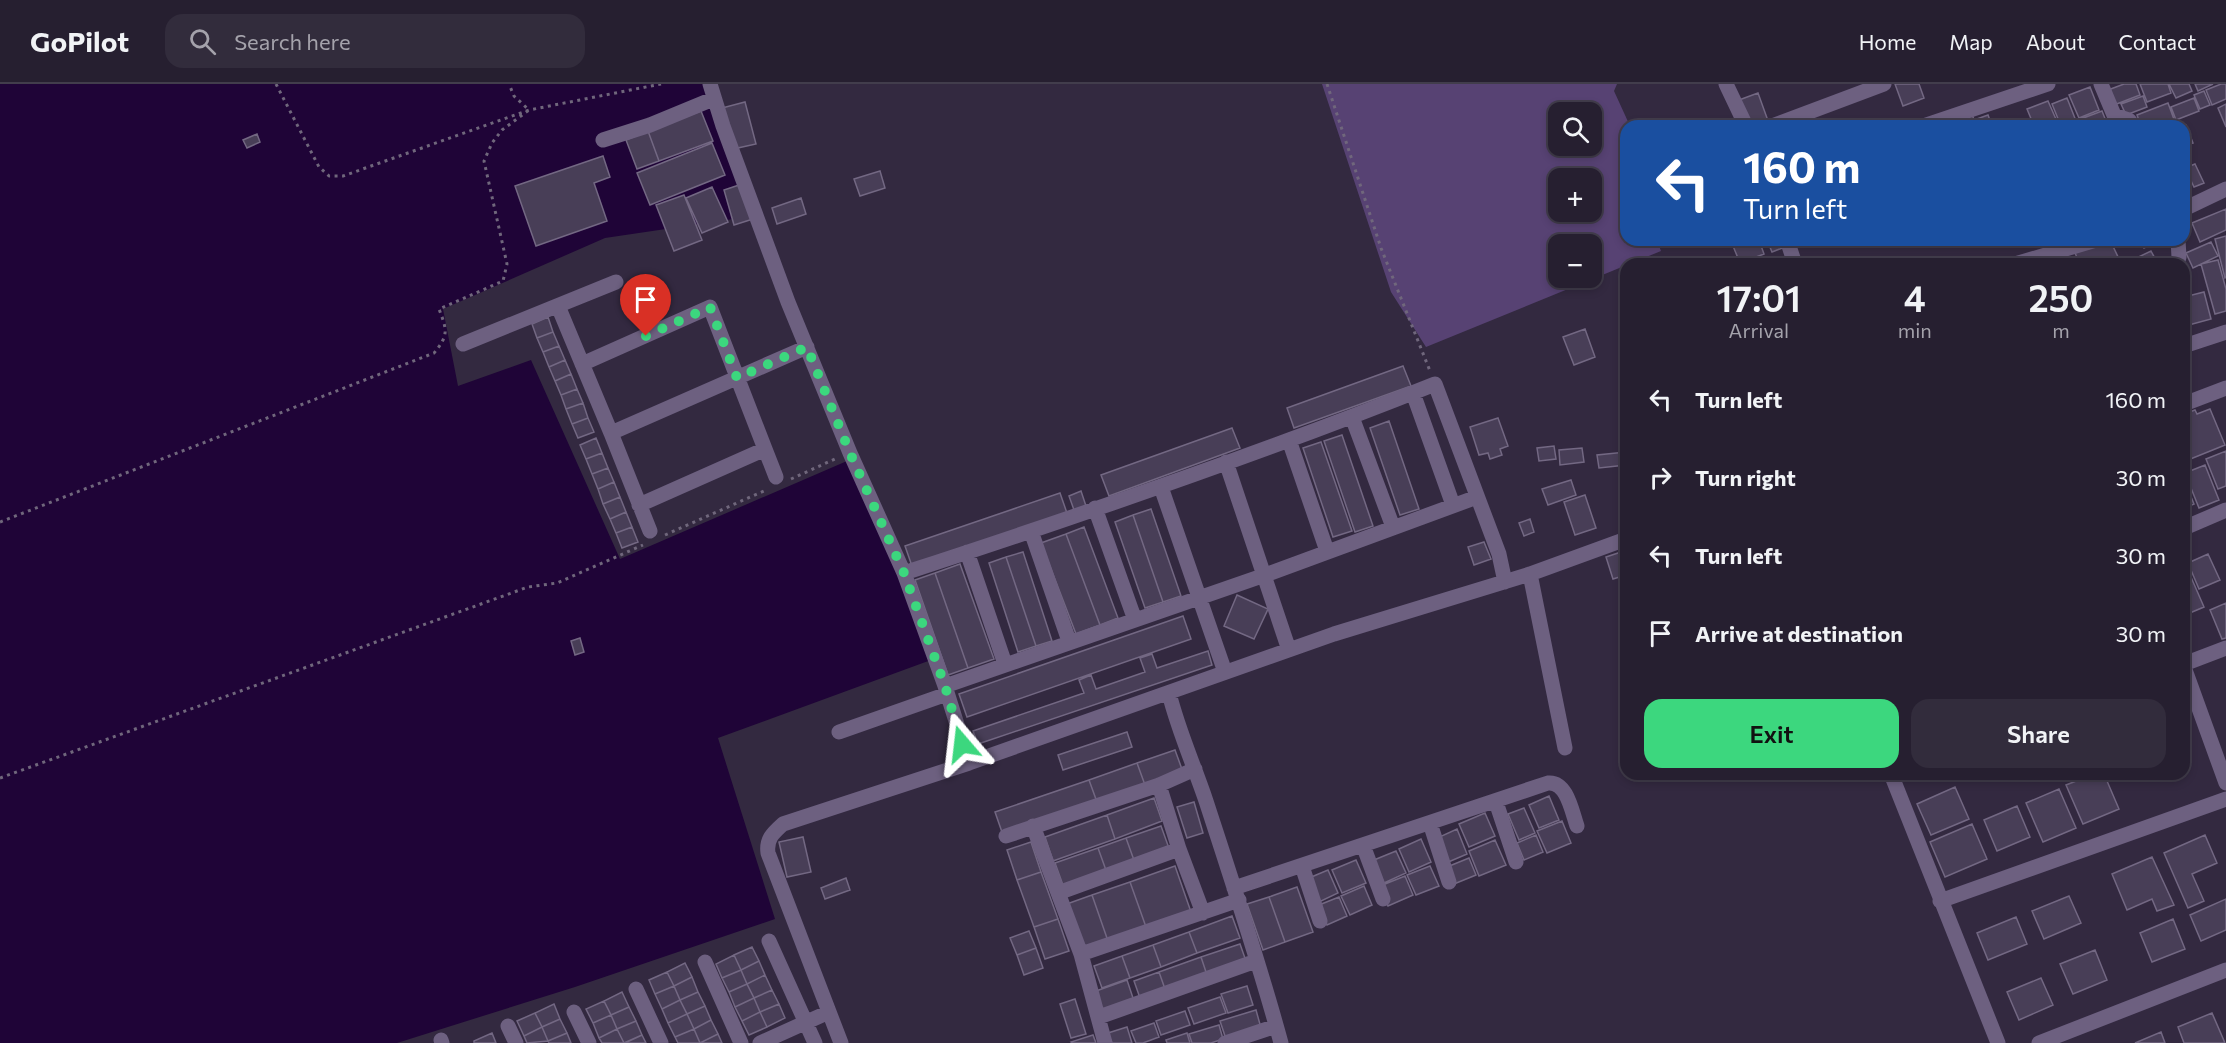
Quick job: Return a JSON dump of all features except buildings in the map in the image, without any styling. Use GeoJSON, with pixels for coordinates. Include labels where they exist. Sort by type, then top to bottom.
{"type":"FeatureCollection","features":[{"type":"Feature","properties":{"kind":"street"},"geometry":{"type":"LineString","coordinates":[[1726,84],[1743,120]]}},
{"type":"Feature","properties":{"kind":"street"},"geometry":{"type":"LineString","coordinates":[[1788,120],[1884,84]]}},
{"type":"Feature","properties":{"kind":"street"},"geometry":{"type":"LineString","coordinates":[[1941,120],[2048,84]]}},
{"type":"Feature","properties":{"kind":"street"},"geometry":{"type":"LineString","coordinates":[[2101,84],[2114,115],[2129,120]]}},
{"type":"Feature","properties":{"kind":"street"},"geometry":{"type":"LineString","coordinates":[[603,140],[650,125],[712,92],[788,302],[850,453],[904,573],[946,690],[969,763]]}},
{"type":"Feature","properties":{"kind":"street"},"geometry":{"type":"LineString","coordinates":[[2190,206],[2226,189]]}},
{"type":"Feature","properties":{"kind":"street"},"geometry":{"type":"LineString","coordinates":[[2035,258],[2076,246]]}},
{"type":"Feature","properties":{"kind":"street"},"geometry":{"type":"LineString","coordinates":[[463,344],[616,282]]}},
{"type":"Feature","properties":{"kind":"street"},"geometry":{"type":"LineString","coordinates":[[558,306],[653,537]]}},
{"type":"Feature","properties":{"kind":"street"},"geometry":{"type":"LineString","coordinates":[[582,364],[710,307],[778,482]]}},
{"type":"Feature","properties":{"kind":"street"},"geometry":{"type":"LineString","coordinates":[[2190,343],[2226,332]]}},
{"type":"Feature","properties":{"kind":"street"},"geometry":{"type":"LineString","coordinates":[[611,433],[807,347]]}},
{"type":"Feature","properties":{"kind":"street"},"geometry":{"type":"LineString","coordinates":[[904,573],[1161,487],[1435,384],[1498,554],[1505,582]]}},
{"type":"Feature","properties":{"kind":"street"},"geometry":{"type":"LineString","coordinates":[[2190,402],[2226,388]]}},
{"type":"Feature","properties":{"kind":"street"},"geometry":{"type":"LineString","coordinates":[[1413,393],[1453,505]]}},
{"type":"Feature","properties":{"kind":"street"},"geometry":{"type":"LineString","coordinates":[[1352,417],[1393,527]]}},
{"type":"Feature","properties":{"kind":"street"},"geometry":{"type":"LineString","coordinates":[[1289,440],[1328,551]]}},
{"type":"Feature","properties":{"kind":"street"},"geometry":{"type":"LineString","coordinates":[[639,505],[765,449]]}},
{"type":"Feature","properties":{"kind":"street"},"geometry":{"type":"LineString","coordinates":[[1226,462],[1289,650]]}},
{"type":"Feature","properties":{"kind":"street"},"geometry":{"type":"LineString","coordinates":[[1161,487],[1198,598],[1226,672]]}},
{"type":"Feature","properties":{"kind":"street"},"geometry":{"type":"LineString","coordinates":[[839,732],[1005,664],[1265,575],[1477,497]]}},
{"type":"Feature","properties":{"kind":"street"},"geometry":{"type":"LineString","coordinates":[[1095,508],[1135,620]]}},
{"type":"Feature","properties":{"kind":"street"},"geometry":{"type":"LineString","coordinates":[[2190,525],[2226,510]]}},
{"type":"Feature","properties":{"kind":"street"},"geometry":{"type":"LineString","coordinates":[[1031,531],[1069,641]]}},
{"type":"Feature","properties":{"kind":"street"},"geometry":{"type":"LineString","coordinates":[[841,1043],[768,853],[767,842],[770,836],[783,824],[969,763],[1289,650],[1530,574],[1620,541]]}},
{"type":"Feature","properties":{"kind":"street"},"geometry":{"type":"LineString","coordinates":[[967,552],[1005,664]]}},
{"type":"Feature","properties":{"kind":"street"},"geometry":{"type":"LineString","coordinates":[[1530,574],[1565,748]]}},
{"type":"Feature","properties":{"kind":"street"},"geometry":{"type":"LineString","coordinates":[[2190,663],[2226,648]]}},
{"type":"Feature","properties":{"kind":"street"},"geometry":{"type":"LineString","coordinates":[[2190,682],[2226,780]]}},
{"type":"Feature","properties":{"kind":"street"},"geometry":{"type":"LineString","coordinates":[[1169,693],[1173,712],[1195,769],[1237,894],[1281,1043]]}},
{"type":"Feature","properties":{"kind":"street"},"geometry":{"type":"LineString","coordinates":[[1006,836],[1159,785],[1195,769]]}},
{"type":"Feature","properties":{"kind":"street"},"geometry":{"type":"LineString","coordinates":[[1897,780],[1940,901],[1998,1043]]}},
{"type":"Feature","properties":{"kind":"street"},"geometry":{"type":"LineString","coordinates":[[1081,954],[1203,913],[1237,894],[1302,866],[1553,782],[1562,787],[1577,826]]}},
{"type":"Feature","properties":{"kind":"street"},"geometry":{"type":"LineString","coordinates":[[1159,785],[1179,849],[1203,913]]}},
{"type":"Feature","properties":{"kind":"street"},"geometry":{"type":"LineString","coordinates":[[1940,901],[2226,799]]}},
{"type":"Feature","properties":{"kind":"street"},"geometry":{"type":"LineString","coordinates":[[1496,802],[1516,862]]}},
{"type":"Feature","properties":{"kind":"street"},"geometry":{"type":"LineString","coordinates":[[1430,823],[1449,882]]}},
{"type":"Feature","properties":{"kind":"street"},"geometry":{"type":"LineString","coordinates":[[1033,826],[1081,954],[1105,1043]]}},
{"type":"Feature","properties":{"kind":"street"},"geometry":{"type":"LineString","coordinates":[[1363,845],[1383,899]]}},
{"type":"Feature","properties":{"kind":"street"},"geometry":{"type":"LineString","coordinates":[[1058,893],[1179,849]]}},
{"type":"Feature","properties":{"kind":"street"},"geometry":{"type":"LineString","coordinates":[[1302,866],[1320,921]]}},
{"type":"Feature","properties":{"kind":"street"},"geometry":{"type":"LineString","coordinates":[[769,941],[815,1043]]}},
{"type":"Feature","properties":{"kind":"street"},"geometry":{"type":"LineString","coordinates":[[1099,1017],[1256,961]]}},
{"type":"Feature","properties":{"kind":"street"},"geometry":{"type":"LineString","coordinates":[[705,962],[741,1043]]}},
{"type":"Feature","properties":{"kind":"street"},"geometry":{"type":"LineString","coordinates":[[2039,1043],[2226,970]]}},
{"type":"Feature","properties":{"kind":"street"},"geometry":{"type":"LineString","coordinates":[[636,989],[661,1043]]}},
{"type":"Feature","properties":{"kind":"street"},"geometry":{"type":"LineString","coordinates":[[574,1012],[589,1043]]}},
{"type":"Feature","properties":{"kind":"street"},"geometry":{"type":"LineString","coordinates":[[760,1043],[829,1012]]}},
{"type":"Feature","properties":{"kind":"street"},"geometry":{"type":"LineString","coordinates":[[508,1026],[516,1043]]}},
{"type":"Feature","properties":{"kind":"street"},"geometry":{"type":"LineString","coordinates":[[1225,1043],[1276,1026]]}},
{"type":"Feature","properties":{"kind":"path"},"geometry":{"type":"LineString","coordinates":[[276,84],[319,167],[329,176],[343,176],[529,110],[661,84]]}},
{"type":"Feature","properties":{"kind":"path"},"geometry":{"type":"LineString","coordinates":[[509,84],[514,96],[529,110]]}},
{"type":"Feature","properties":{"kind":"path"},"geometry":{"type":"LineString","coordinates":[[1327,84],[1381,248],[1435,384]]}},
{"type":"Feature","properties":{"kind":"path"},"geometry":{"type":"LineString","coordinates":[[0,522],[434,353],[444,342],[446,334],[439,309],[503,281],[507,264],[484,161],[492,143],[502,130],[529,110]]}},
{"type":"Feature","properties":{"kind":"path"},"geometry":{"type":"LineString","coordinates":[[0,778],[528,587],[557,583],[653,537],[850,453]]}},
{"type":"Feature","properties":{"kind":"shaded area"},"geometry":{"type":"Polygon","coordinates":[[[0,84],[707,84],[747,217],[605,238],[443,309],[458,386],[531,360],[620,559],[847,461],[895,562],[931,660],[718,738],[775,919],[575,987],[397,1043],[0,1043],[0,84]]]}},
{"type":"Feature","properties":{"kind":"shaded area"},"geometry":{"type":"Polygon","coordinates":[[[1322,84],[1617,84],[1614,91],[1627,120],[1620,120],[1620,246],[1659,246],[1661,251],[1644,258],[1620,258],[1620,268],[1602,275],[1602,234],[1548,234],[1548,288],[1570,288],[1426,347],[1391,292],[1322,84]]]}},
{"type":"Feature","properties":{"kind":"route"},"geometry":{"type":"LineString","coordinates":[[646,336],[710,307],[737,378],[807,347],[850,453],[904,573],[945,686],[962,744]]}}]}
